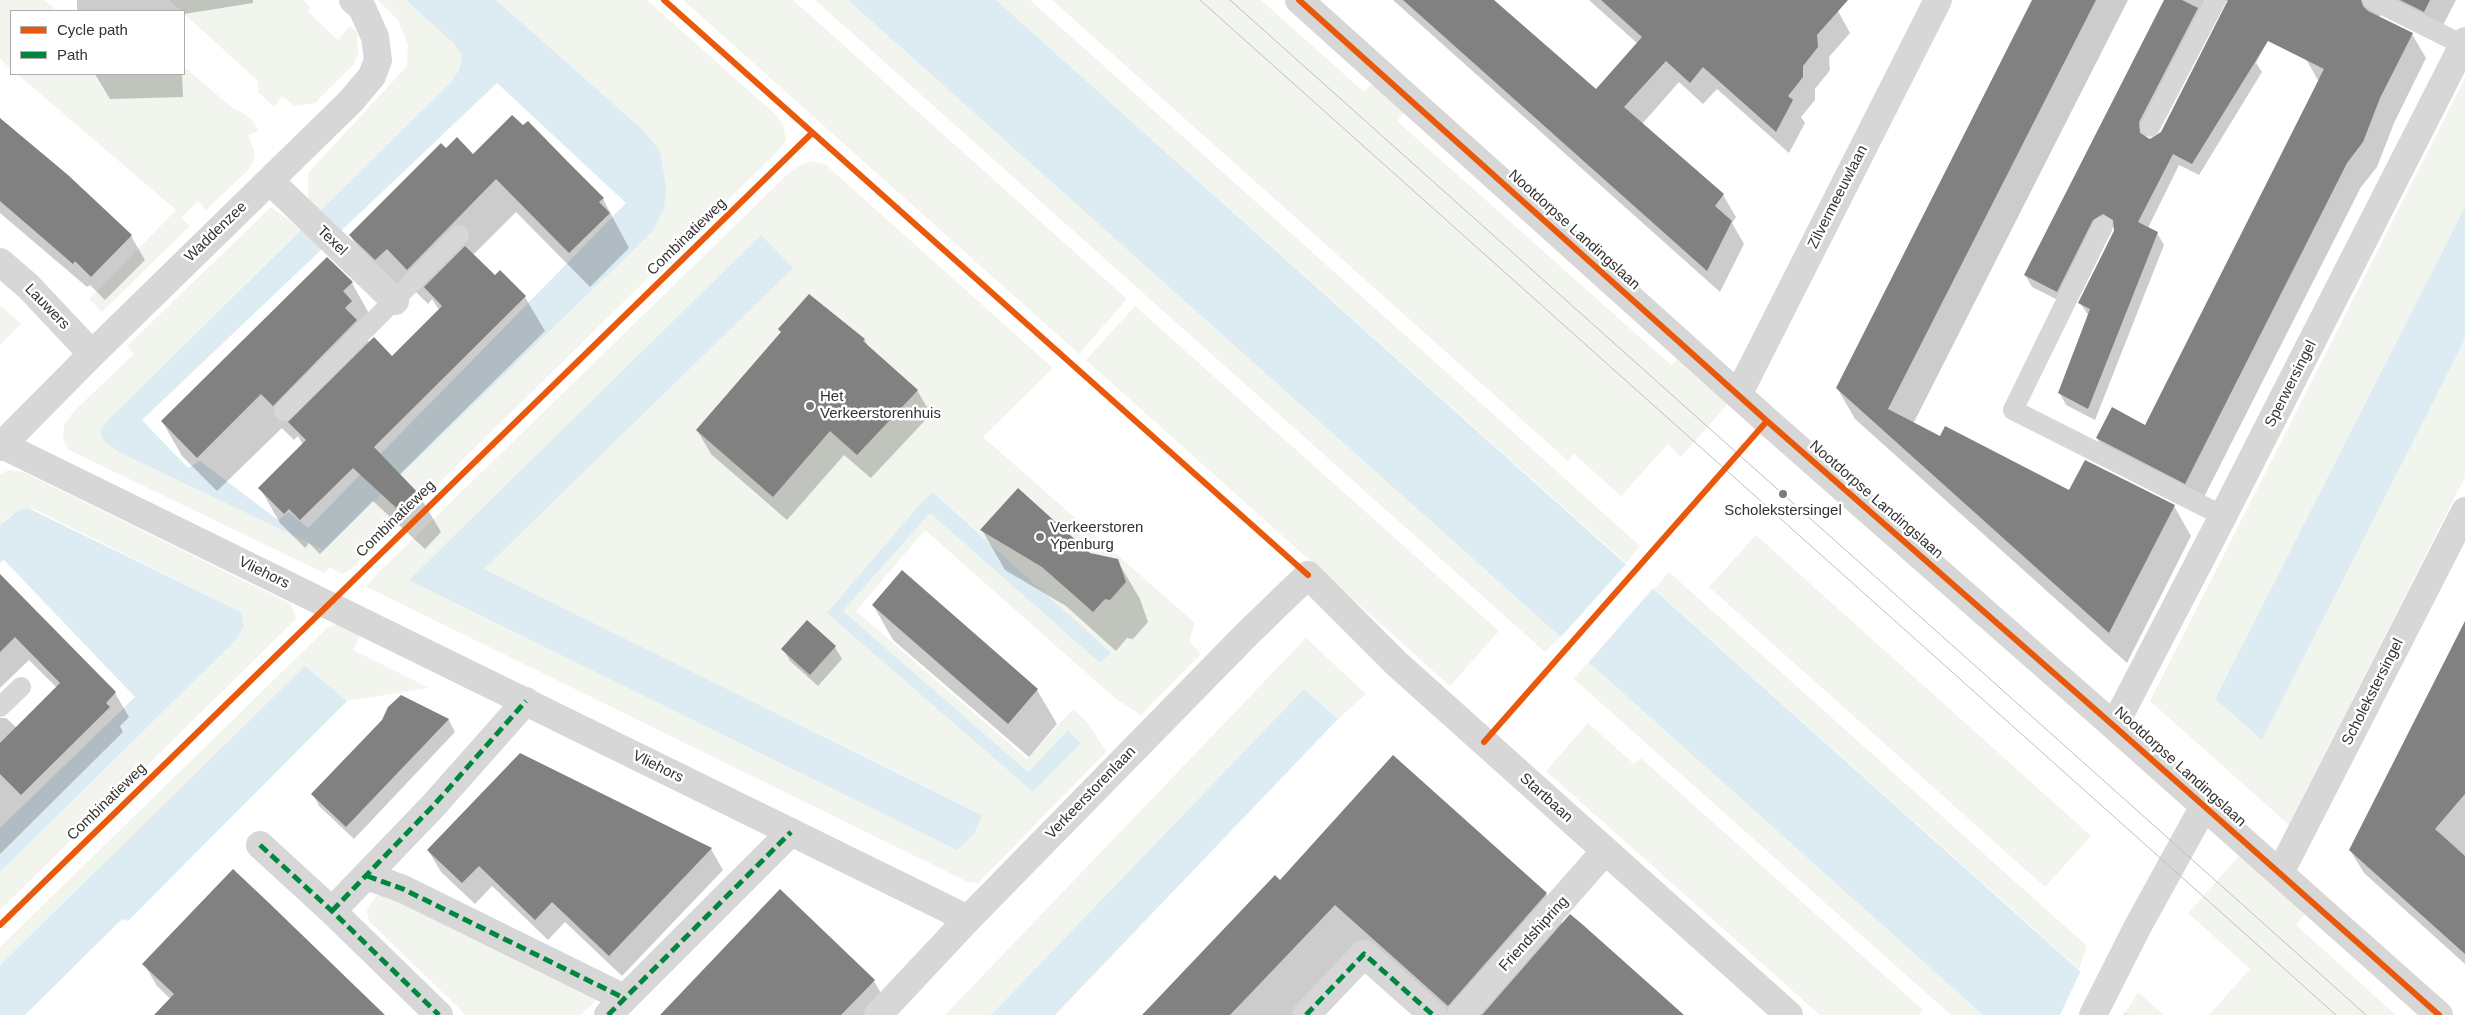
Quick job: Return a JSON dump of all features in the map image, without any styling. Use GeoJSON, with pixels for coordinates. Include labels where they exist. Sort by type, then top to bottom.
{"type":"FeatureCollection","features":[{"type":"Feature","properties":{"kind":"street","name":"Waddenzee"},"geometry":{"type":"LineString","coordinates":[[1,446],[92,354],[351,101],[372,76],[378,60],[375,37],[362,8],[353,0]]}},
{"type":"Feature","properties":{"kind":"street","name":"Nootdorpse Landingslaan"},"geometry":{"type":"LineString","coordinates":[[1299,0],[1738,395],[2439,1015]]}},
{"type":"Feature","properties":{"kind":"street","name":"Zilvermeeuwlaan"},"geometry":{"type":"LineString","coordinates":[[1738,395],[1930,4]]}},
{"type":"Feature","properties":{"kind":"street","name":"Sperwersingel"},"geometry":{"type":"LineString","coordinates":[[2114,726],[2464,43]]}},
{"type":"Feature","properties":{"kind":"street","name":"Texel"},"geometry":{"type":"LineString","coordinates":[[270,180],[394,302]]}},
{"type":"Feature","properties":{"kind":"street","name":"Lauwers"},"geometry":{"type":"LineString","coordinates":[[0,262],[28,286],[92,354]]}},
{"type":"Feature","properties":{"kind":"street","name":"Vliehors"},"geometry":{"type":"LineString","coordinates":[[1,446],[526,701],[968,919]]}},
{"type":"Feature","properties":{"kind":"street","name":"Scholekstersingel"},"geometry":{"type":"LineString","coordinates":[[2280,873],[2465,511]]}},
{"type":"Feature","properties":{"kind":"street","name":"Startbaan"},"geometry":{"type":"LineString","coordinates":[[1308,576],[1397,664],[1789,1015]]}},
{"type":"Feature","properties":{"kind":"street","name":"Verkeerstorenlaan"},"geometry":{"type":"LineString","coordinates":[[878,1015],[968,919],[1261,620],[1308,576]]}},
{"type":"Feature","properties":{"kind":"street"},"geometry":{"type":"LineString","coordinates":[[332,911],[367,876],[526,701]]}},
{"type":"Feature","properties":{"kind":"street","name":"Nootdorpse Landingslaan"},"geometry":{"type":"LineString","coordinates":[[2093,1015],[2138,926],[2204,806]]}},
{"type":"Feature","properties":{"kind":"street"},"geometry":{"type":"LineString","coordinates":[[367,876],[403,889],[616,1007],[791,832]]}},
{"type":"Feature","properties":{"kind":"street"},"geometry":{"type":"LineString","coordinates":[[260,845],[332,911],[439,1015]]}},
{"type":"Feature","properties":{"kind":"street","name":"Friendshipring"},"geometry":{"type":"LineString","coordinates":[[1461,1015],[1606,852]]}},
{"type":"Feature","properties":{"kind":"street"},"geometry":{"type":"LineString","coordinates":[[1306,1015],[1364,954],[1434,1015]]}},
{"type":"Feature","properties":{"kind":"lane"},"geometry":{"type":"LineString","coordinates":[[2150,127],[2216,0]]}},
{"type":"Feature","properties":{"kind":"lane"},"geometry":{"type":"LineString","coordinates":[[2374,0],[2464,43]]}},
{"type":"Feature","properties":{"kind":"lane"},"geometry":{"type":"LineString","coordinates":[[2103,226],[2013,410],[2223,516]]}},
{"type":"Feature","properties":{"kind":"lane"},"geometry":{"type":"LineString","coordinates":[[284,411],[459,235]]}},
{"type":"Feature","properties":{"kind":"lane"},"geometry":{"type":"LineString","coordinates":[[0,707],[21,687]]}},
{"type":"Feature","properties":{"kind":"shaded area"},"geometry":{"type":"Polygon","coordinates":[[[0,0],[44,0],[56,10],[10,10],[10,68],[0,59],[0,0]]]}},
{"type":"Feature","properties":{"kind":"shaded area"},"geometry":{"type":"Polygon","coordinates":[[[169,0],[303,0],[311,8],[307,11],[338,40],[350,26],[357,32],[358,54],[353,65],[315,103],[295,106],[282,96],[274,107],[258,92],[258,81],[185,15],[185,10],[180,10],[169,0]]]}},
{"type":"Feature","properties":{"kind":"shaded area"},"geometry":{"type":"Polygon","coordinates":[[[378,0],[406,0],[453,43],[462,56],[459,70],[451,82],[319,212],[308,198],[308,173],[407,66],[408,45],[398,20],[378,0]]]}},
{"type":"Feature","properties":{"kind":"shaded area"},"geometry":{"type":"Polygon","coordinates":[[[406,0],[496,0],[643,130],[660,151],[666,188],[664,209],[652,232],[324,550],[119,452],[104,441],[100,431],[107,421],[451,82],[459,70],[462,56],[453,43],[406,0]],[[497,83],[142,420],[188,468],[200,461],[278,520],[289,512],[308,528],[626,203],[497,83]]]}},
{"type":"Feature","properties":{"kind":"shaded area"},"geometry":{"type":"Polygon","coordinates":[[[496,0],[647,0],[775,114],[783,124],[786,140],[779,150],[350,570],[342,574],[330,567],[324,573],[69,450],[63,439],[64,425],[73,412],[134,354],[127,346],[271,207],[301,229],[107,421],[324,550],[652,232],[660,151],[643,130],[496,0]]]}},
{"type":"Feature","properties":{"kind":"shaded area"},"geometry":{"type":"Polygon","coordinates":[[[683,0],[793,0],[1127,299],[1079,354],[683,0]]]}},
{"type":"Feature","properties":{"kind":"shaded area"},"geometry":{"type":"Polygon","coordinates":[[[815,0],[848,0],[1560,637],[1545,652],[815,0]]]}},
{"type":"Feature","properties":{"kind":"shaded area"},"geometry":{"type":"Polygon","coordinates":[[[848,0],[996,0],[2129,1015],[1983,1015],[848,0]]]}},
{"type":"Feature","properties":{"kind":"shaded area"},"geometry":{"type":"Polygon","coordinates":[[[996,0],[1030,0],[1415,344],[1640,546],[1626,563],[996,0]]]}},
{"type":"Feature","properties":{"kind":"shaded area"},"geometry":{"type":"Polygon","coordinates":[[[1052,0],[1261,0],[1364,92],[1374,81],[1406,110],[1397,121],[1671,365],[1681,355],[1731,400],[1681,457],[1668,444],[1621,496],[1574,454],[1568,461],[1052,0]]]}},
{"type":"Feature","properties":{"kind":"shaded area"},"geometry":{"type":"Polygon","coordinates":[[[185,68],[234,109],[252,120],[259,131],[248,135],[254,150],[254,160],[248,170],[206,210],[198,201],[181,218],[190,226],[102,312],[89,299],[176,210],[18,75],[185,75],[185,68]]]}},
{"type":"Feature","properties":{"kind":"shaded area"},"geometry":{"type":"Polygon","coordinates":[[[2465,78],[2465,207],[2215,699],[2262,740],[2465,339],[2465,477],[2289,825],[2150,701],[2465,78]]]}},
{"type":"Feature","properties":{"kind":"shaded area"},"geometry":{"type":"Polygon","coordinates":[[[810,161],[825,164],[1053,368],[983,437],[1195,623],[1189,641],[1201,654],[1141,715],[1116,699],[925,530],[856,611],[1027,759],[1073,709],[1088,723],[1106,752],[978,883],[968,882],[367,587],[371,580],[792,170],[810,161]],[[761,235],[410,580],[975,833],[981,814],[483,569],[792,268],[761,235]],[[934,492],[920,504],[828,613],[1033,792],[1081,743],[1069,730],[1028,772],[843,611],[930,513],[1100,663],[1110,653],[934,492]]]}},
{"type":"Feature","properties":{"kind":"shaded area"},"geometry":{"type":"Polygon","coordinates":[[[2465,207],[2465,339],[2262,740],[2215,699],[2465,207]]]}},
{"type":"Feature","properties":{"kind":"shaded area"},"geometry":{"type":"Polygon","coordinates":[[[761,235],[793,268],[484,569],[982,815],[975,833],[957,850],[409,580],[761,235]]]}},
{"type":"Feature","properties":{"kind":"shaded area"},"geometry":{"type":"Polygon","coordinates":[[[0,305],[21,324],[0,345],[0,305]]]}},
{"type":"Feature","properties":{"kind":"shaded area"},"geometry":{"type":"Polygon","coordinates":[[[1135,306],[1499,631],[1450,686],[1086,360],[1135,306]]]}},
{"type":"Feature","properties":{"kind":"shaded area"},"geometry":{"type":"Polygon","coordinates":[[[9,470],[23,472],[291,604],[296,619],[0,910],[0,872],[237,639],[244,626],[241,612],[36,510],[28,508],[8,517],[0,525],[0,474],[9,470]]]}},
{"type":"Feature","properties":{"kind":"shaded area"},"geometry":{"type":"Polygon","coordinates":[[[933,492],[1111,653],[1100,663],[930,513],[843,611],[1028,772],[1068,730],[1081,743],[1033,792],[827,613],[920,504],[933,492]]]}},
{"type":"Feature","properties":{"kind":"shaded area"},"geometry":{"type":"Polygon","coordinates":[[[28,508],[241,612],[244,626],[237,639],[0,872],[0,828],[135,697],[4,560],[0,563],[0,525],[19,510],[28,508]]]}},
{"type":"Feature","properties":{"kind":"shaded area"},"geometry":{"type":"Polygon","coordinates":[[[1756,535],[2091,836],[2045,887],[1709,587],[1756,535]]]}},
{"type":"Feature","properties":{"kind":"shaded area"},"geometry":{"type":"Polygon","coordinates":[[[1669,572],[2087,946],[2079,969],[1654,589],[1669,572]]]}},
{"type":"Feature","properties":{"kind":"shaded area"},"geometry":{"type":"Polygon","coordinates":[[[336,624],[360,636],[353,650],[429,688],[347,701],[305,666],[0,965],[0,947],[327,628],[336,624]]]}},
{"type":"Feature","properties":{"kind":"shaded area"},"geometry":{"type":"Polygon","coordinates":[[[1306,638],[1366,694],[1338,719],[1304,689],[991,1015],[945,1015],[1306,638]]]}},
{"type":"Feature","properties":{"kind":"shaded area"},"geometry":{"type":"Polygon","coordinates":[[[1588,662],[1983,1015],[1951,1015],[1574,679],[1588,662]]]}},
{"type":"Feature","properties":{"kind":"shaded area"},"geometry":{"type":"Polygon","coordinates":[[[305,666],[347,701],[128,921],[122,919],[25,1015],[0,1015],[0,965],[305,666]]]}},
{"type":"Feature","properties":{"kind":"shaded area"},"geometry":{"type":"Polygon","coordinates":[[[1304,689],[1338,719],[1055,1015],[991,1015],[1304,689]]]}},
{"type":"Feature","properties":{"kind":"shaded area"},"geometry":{"type":"Polygon","coordinates":[[[1588,723],[1634,764],[1641,758],[1923,1010],[1919,1015],[1820,1015],[1546,771],[1588,723]]]}},
{"type":"Feature","properties":{"kind":"shaded area"},"geometry":{"type":"Polygon","coordinates":[[[2240,855],[2305,914],[2296,925],[2396,1015],[2209,1015],[2250,969],[2188,913],[2240,855]]]}},
{"type":"Feature","properties":{"kind":"shaded area"},"geometry":{"type":"Polygon","coordinates":[[[390,893],[598,998],[581,1015],[466,1015],[369,921],[367,909],[376,896],[390,893]]]}},
{"type":"Feature","properties":{"kind":"shaded area"},"geometry":{"type":"Polygon","coordinates":[[[2138,992],[2164,1015],[2129,1015],[2126,1012],[2138,992]]]}},
{"type":"Feature","properties":{"kind":"pier"},"geometry":{"type":"Polygon","coordinates":[[[1628,562],[1655,586],[1587,664],[1559,639],[1628,562]]]}},
{"type":"Feature","properties":{"kind":"pier"},"geometry":{"type":"Polygon","coordinates":[[[2082,968],[2127,1009],[2123,1015],[2060,1015],[2082,968]]]}},
{"type":"Feature","properties":{"kind":"building"},"geometry":{"type":"Polygon","coordinates":[[[1403,0],[1494,0],[1596,89],[1642,37],[1601,0],[1848,0],[1817,35],[1818,47],[1803,66],[1803,77],[1788,96],[1793,100],[1776,132],[1703,67],[1690,83],[1666,61],[1624,107],[1724,194],[1715,206],[1732,221],[1707,271],[1403,0]]]}},
{"type":"Feature","properties":{"kind":"building"},"geometry":{"type":"Polygon","coordinates":[[[2032,0],[2096,0],[1888,409],[1940,436],[1945,426],[2069,490],[2085,460],[2175,505],[2109,633],[1836,388],[2032,0]]]}},
{"type":"Feature","properties":{"kind":"building"},"geometry":{"type":"Polygon","coordinates":[[[2164,0],[2182,0],[2198,8],[2139,122],[2140,133],[2150,139],[2161,132],[2228,0],[2361,0],[2363,6],[2368,11],[2413,33],[2380,98],[2363,142],[2347,163],[2185,484],[2096,438],[2112,407],[2145,425],[2324,69],[2268,41],[2192,164],[2173,154],[2138,222],[2158,232],[2088,409],[2058,393],[2090,309],[2078,303],[2114,231],[2113,220],[2103,214],[2093,220],[2057,292],[2024,275],[2164,0]]]}},
{"type":"Feature","properties":{"kind":"building"},"geometry":{"type":"Polygon","coordinates":[[[2400,0],[2430,0],[2424,12],[2400,0]]]}},
{"type":"Feature","properties":{"kind":"building"},"geometry":{"type":"Polygon","coordinates":[[[512,115],[523,125],[528,121],[604,198],[599,202],[610,213],[569,253],[496,179],[407,270],[387,249],[375,260],[349,235],[441,143],[446,148],[457,137],[473,154],[512,115]]]}},
{"type":"Feature","properties":{"kind":"building"},"geometry":{"type":"Polygon","coordinates":[[[0,118],[68,175],[132,235],[91,277],[75,261],[73,264],[0,201],[0,118]]]}},
{"type":"Feature","properties":{"kind":"building"},"geometry":{"type":"Polygon","coordinates":[[[465,246],[495,275],[500,270],[526,296],[374,447],[422,497],[404,515],[353,468],[300,520],[289,509],[284,514],[258,488],[306,440],[288,422],[374,337],[392,356],[442,306],[424,287],[465,246]]]}},
{"type":"Feature","properties":{"kind":"building"},"geometry":{"type":"Polygon","coordinates":[[[327,257],[353,282],[343,291],[352,301],[345,308],[357,320],[273,406],[261,394],[197,458],[161,421],[327,257]]]}},
{"type":"Feature","properties":{"kind":"building","name":"Het Verkeerstorenhuis"},"geometry":{"type":"Polygon","coordinates":[[[809,294],[865,339],[863,341],[918,390],[857,455],[830,431],[773,497],[696,430],[781,332],[778,329],[809,294]]]}},
{"type":"Feature","properties":{"kind":"building","name":"Verkeerstoren Ypenburg"},"geometry":{"type":"Polygon","coordinates":[[[1018,488],[1090,553],[1118,559],[1126,582],[1110,600],[1105,599],[1093,612],[1042,567],[980,530],[1018,488]]]}},
{"type":"Feature","properties":{"kind":"building"},"geometry":{"type":"Polygon","coordinates":[[[902,570],[1038,689],[1008,724],[872,605],[902,570]]]}},
{"type":"Feature","properties":{"kind":"building"},"geometry":{"type":"Polygon","coordinates":[[[0,574],[116,692],[106,703],[110,707],[21,795],[0,774],[0,743],[60,683],[15,637],[0,652],[0,574]]]}},
{"type":"Feature","properties":{"kind":"building"},"geometry":{"type":"Polygon","coordinates":[[[807,620],[836,646],[810,675],[781,649],[807,620]]]}},
{"type":"Feature","properties":{"kind":"building"},"geometry":{"type":"Polygon","coordinates":[[[2465,621],[2465,794],[2435,829],[2465,856],[2465,954],[2349,850],[2465,621]]]}},
{"type":"Feature","properties":{"kind":"building"},"geometry":{"type":"Polygon","coordinates":[[[401,695],[449,719],[346,827],[311,794],[382,720],[388,707],[401,695]]]}},
{"type":"Feature","properties":{"kind":"building"},"geometry":{"type":"Polygon","coordinates":[[[520,753],[712,848],[609,956],[552,902],[535,920],[479,866],[462,883],[427,850],[520,753]]]}},
{"type":"Feature","properties":{"kind":"building"},"geometry":{"type":"Polygon","coordinates":[[[1393,755],[1547,893],[1448,1006],[1335,905],[1230,1015],[1142,1015],[1275,875],[1280,880],[1393,755]]]}},
{"type":"Feature","properties":{"kind":"building"},"geometry":{"type":"Polygon","coordinates":[[[233,869],[385,1015],[154,1015],[174,994],[142,964],[233,869]]]}},
{"type":"Feature","properties":{"kind":"building"},"geometry":{"type":"Polygon","coordinates":[[[780,889],[875,980],[841,1015],[660,1015],[780,889]]]}},
{"type":"Feature","properties":{"kind":"building"},"geometry":{"type":"Polygon","coordinates":[[[1570,914],[1582,924],[1684,1015],[1482,1015],[1570,914]]]}},
{"type":"Feature","properties":{"kind":"tram line"},"geometry":{"type":"LineString","coordinates":[[1200,0],[2336,1015]]}},
{"type":"Feature","properties":{"kind":"tram line"},"geometry":{"type":"LineString","coordinates":[[1230,0],[2366,1015]]}},
{"type":"Feature","properties":{"kind":"marked path"},"geometry":{"type":"LineString","coordinates":[[332,911],[433,806],[526,701]]}},
{"type":"Feature","properties":{"kind":"marked path"},"geometry":{"type":"LineString","coordinates":[[608,1015],[791,832]]}},
{"type":"Feature","properties":{"kind":"marked path"},"geometry":{"type":"LineString","coordinates":[[260,845],[332,911],[439,1015]]}},
{"type":"Feature","properties":{"kind":"marked path"},"geometry":{"type":"LineString","coordinates":[[367,876],[403,889],[624,998]]}},
{"type":"Feature","properties":{"kind":"marked path"},"geometry":{"type":"LineString","coordinates":[[1306,1015],[1364,954],[1433,1015]]}},
{"type":"Feature","properties":{"kind":"cycle path"},"geometry":{"type":"LineString","coordinates":[[664,0],[1308,575]]}},
{"type":"Feature","properties":{"kind":"cycle path"},"geometry":{"type":"LineString","coordinates":[[1299,0],[1767,421],[2439,1015]]}},
{"type":"Feature","properties":{"kind":"cycle path","name":"Combinatieweg"},"geometry":{"type":"LineString","coordinates":[[0,925],[812,133]]}},
{"type":"Feature","properties":{"kind":"cycle path"},"geometry":{"type":"LineString","coordinates":[[1484,742],[1767,421]]}},
{"type":"Feature","properties":{"kind":"place","name":"Het Verkeerstorenhuis"},"geometry":{"type":"Point","coordinates":[810,406]}},
{"type":"Feature","properties":{"kind":"place","name":"Scholekstersingel"},"geometry":{"type":"Point","coordinates":[1783,494]}},
{"type":"Feature","properties":{"kind":"place","name":"Verkeerstoren Ypenburg"},"geometry":{"type":"Point","coordinates":[1040,537]}}]}
